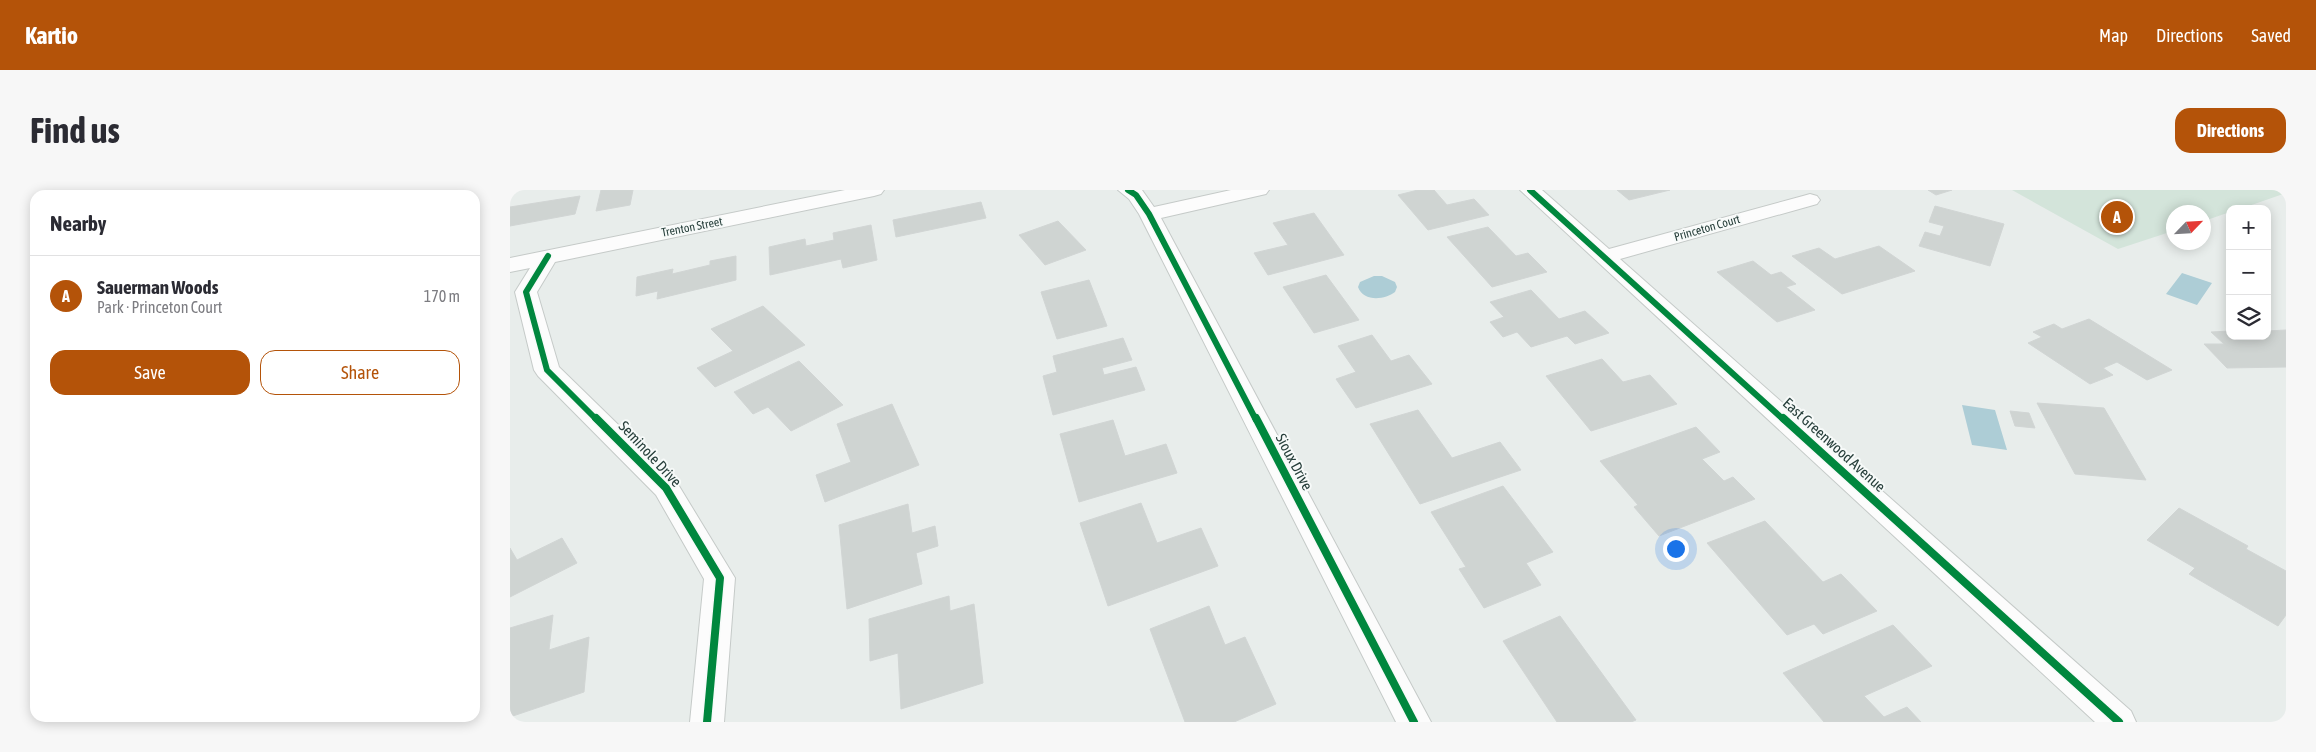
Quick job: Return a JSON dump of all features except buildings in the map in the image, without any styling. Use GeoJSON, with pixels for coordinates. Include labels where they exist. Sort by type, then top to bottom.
{"type":"FeatureCollection","features":[{"type":"Feature","properties":{"kind":"street","name":"Trenton Street"},"geometry":{"type":"LineString","coordinates":[[510,265],[874,190]]}},
{"type":"Feature","properties":{"kind":"street"},"geometry":{"type":"LineString","coordinates":[[1128,190],[1136,195],[1149,214],[1259,190]]}},
{"type":"Feature","properties":{"kind":"street","name":"East Greenwood Avenue"},"geometry":{"type":"LineString","coordinates":[[1530,190],[2119,722]]}},
{"type":"Feature","properties":{"kind":"street","name":"Princeton Court"},"geometry":{"type":"LineString","coordinates":[[1604,257],[1810,200]]}},
{"type":"Feature","properties":{"kind":"street","name":"Sioux Drive"},"geometry":{"type":"LineString","coordinates":[[1149,214],[1414,722]]}},
{"type":"Feature","properties":{"kind":"street","name":"Seminole Drive"},"geometry":{"type":"LineString","coordinates":[[548,256],[526,292],[547,370],[666,488],[720,578],[707,722]]}},
{"type":"Feature","properties":{"kind":"green space"},"geometry":{"type":"Polygon","coordinates":[[[2012,190],[2286,190],[2286,193],[2252,205],[2226,205],[2226,213],[2211,219],[2211,205],[2166,205],[2166,233],[2118,249],[2012,190]]]}},
{"type":"Feature","properties":{"kind":"water"},"geometry":{"type":"Polygon","coordinates":[[[2182,273],[2212,283],[2197,305],[2166,294],[2182,273]]]}},
{"type":"Feature","properties":{"kind":"water"},"geometry":{"type":"Polygon","coordinates":[[[1374,276],[1382,276],[1395,282],[1397,287],[1395,292],[1380,298],[1364,295],[1358,287],[1360,282],[1374,276]]]}},
{"type":"Feature","properties":{"kind":"water"},"geometry":{"type":"Polygon","coordinates":[[[1962,405],[1995,410],[2007,450],[1972,445],[1962,405]]]}},
{"type":"Feature","properties":{"kind":"cycle path"},"geometry":{"type":"LineString","coordinates":[[1128,190],[1136,195],[1149,214],[1414,722]]}},
{"type":"Feature","properties":{"kind":"cycle path"},"geometry":{"type":"LineString","coordinates":[[1530,190],[2119,722]]}},
{"type":"Feature","properties":{"kind":"cycle path"},"geometry":{"type":"LineString","coordinates":[[548,256],[526,292],[547,370],[666,488],[720,578],[707,722]]}},
{"type":"Feature","properties":{"kind":"place","name":"Sauerman Woods"},"geometry":{"type":"Point","coordinates":[2117,217]}}]}
